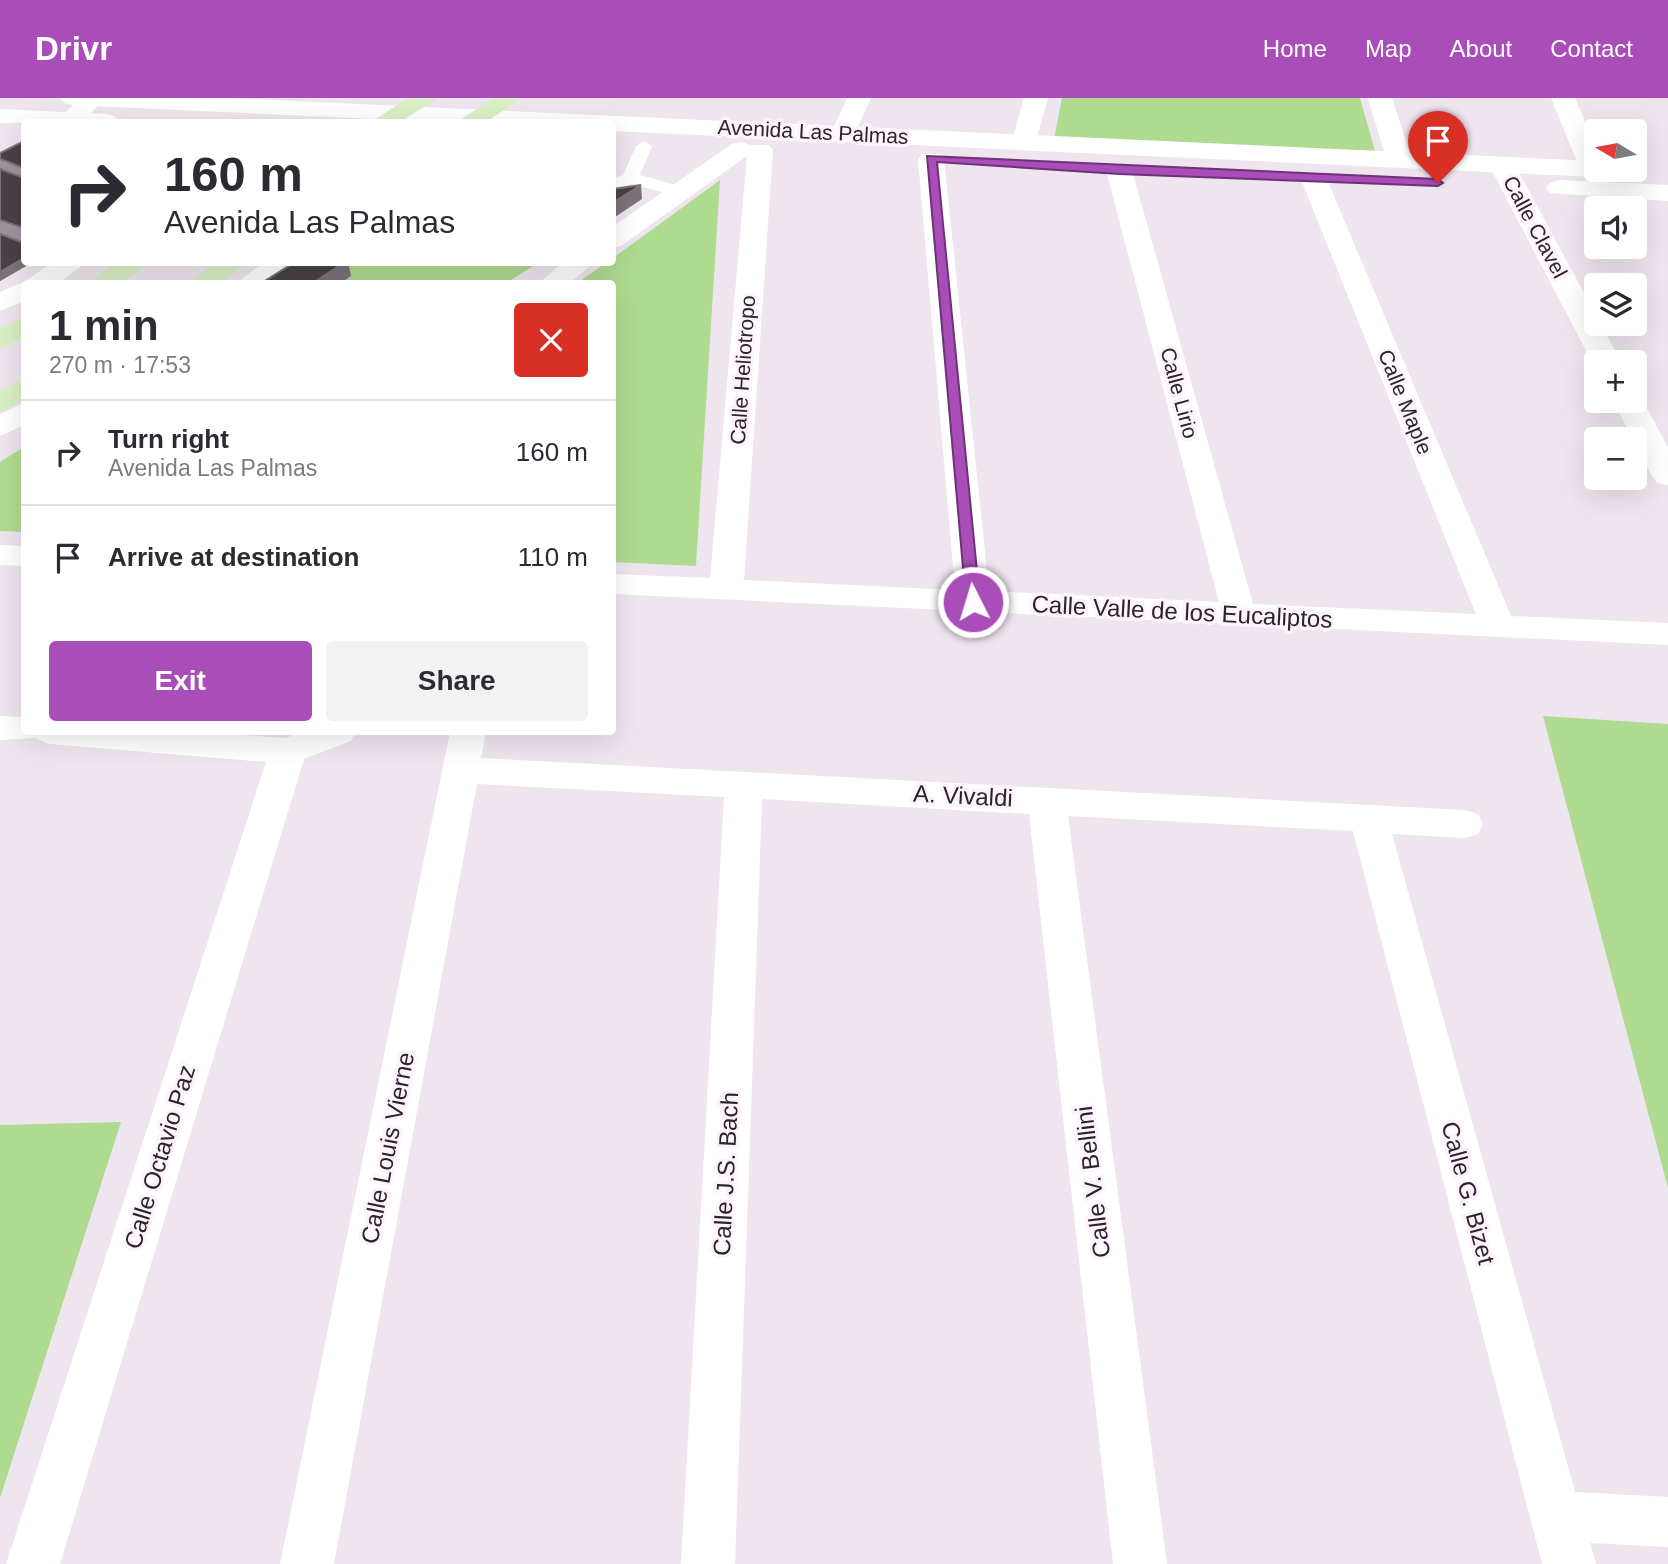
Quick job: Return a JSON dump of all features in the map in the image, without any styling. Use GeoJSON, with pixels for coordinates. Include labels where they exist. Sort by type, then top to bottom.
{"type":"FeatureCollection","features":[{"type":"Feature","properties":{"kind":"main road"},"geometry":{"type":"LineString","coordinates":[[392,118],[426,98]]}},
{"type":"Feature","properties":{"kind":"main road"},"geometry":{"type":"LineString","coordinates":[[475,119],[510,98]]}},
{"type":"Feature","properties":{"kind":"main road"},"geometry":{"type":"LineString","coordinates":[[107,280],[130,266]]}},
{"type":"Feature","properties":{"kind":"main road"},"geometry":{"type":"LineString","coordinates":[[206,280],[229,266]]}},
{"type":"Feature","properties":{"kind":"main road"},"geometry":{"type":"LineString","coordinates":[[0,340],[21,328]]}},
{"type":"Feature","properties":{"kind":"main road"},"geometry":{"type":"LineString","coordinates":[[0,403],[21,390]]}},
{"type":"Feature","properties":{"kind":"street"},"geometry":{"type":"LineString","coordinates":[[527,119],[561,98]]}},
{"type":"Feature","properties":{"kind":"street"},"geometry":{"type":"LineString","coordinates":[[844,133],[859,98]]}},
{"type":"Feature","properties":{"kind":"street"},"geometry":{"type":"LineString","coordinates":[[1023,144],[1036,98]]}},
{"type":"Feature","properties":{"kind":"street"},"geometry":{"type":"LineString","coordinates":[[1380,98],[1400,162]]}},
{"type":"Feature","properties":{"kind":"street"},"geometry":{"type":"LineString","coordinates":[[1563,98],[1584,137]]}},
{"type":"Feature","properties":{"kind":"street","name":"Avenida Las Palmas"},"geometry":{"type":"LineString","coordinates":[[0,116],[100,114],[241,102],[362,104],[392,118],[475,119]]}},
{"type":"Feature","properties":{"kind":"street"},"geometry":{"type":"LineString","coordinates":[[334,119],[362,104]]}},
{"type":"Feature","properties":{"kind":"street","name":"Avenida Las Palmas"},"geometry":{"type":"LineString","coordinates":[[100,114],[122,119]]}},
{"type":"Feature","properties":{"kind":"street","name":"Avenida Las Palmas"},"geometry":{"type":"LineString","coordinates":[[616,124],[1400,162],[1668,193]]}},
{"type":"Feature","properties":{"kind":"street","name":"Avenida Las Palmas"},"geometry":{"type":"LineString","coordinates":[[616,145],[1313,177],[1508,176],[1584,170]]}},
{"type":"Feature","properties":{"kind":"street"},"geometry":{"type":"LineString","coordinates":[[616,237],[681,192],[750,150]]}},
{"type":"Feature","properties":{"kind":"street","name":"Calle Heliotropo"},"geometry":{"type":"LineString","coordinates":[[726,590],[750,150]]}},
{"type":"Feature","properties":{"kind":"street"},"geometry":{"type":"LineString","coordinates":[[931,159],[973,602]]}},
{"type":"Feature","properties":{"kind":"street","name":"Calle Lirio"},"geometry":{"type":"LineString","coordinates":[[1119,170],[1239,615]]}},
{"type":"Feature","properties":{"kind":"street","name":"Avenida Las Palmas"},"geometry":{"type":"LineString","coordinates":[[1647,171],[1668,172]]}},
{"type":"Feature","properties":{"kind":"street","name":"Calle Clavel"},"geometry":{"type":"LineString","coordinates":[[1508,176],[1601,350]]}},
{"type":"Feature","properties":{"kind":"street","name":"Calle Maple"},"geometry":{"type":"LineString","coordinates":[[1313,177],[1498,626]]}},
{"type":"Feature","properties":{"kind":"street"},"geometry":{"type":"LineString","coordinates":[[43,280],[67,266]]}},
{"type":"Feature","properties":{"kind":"street"},"geometry":{"type":"LineString","coordinates":[[254,280],[277,266]]}},
{"type":"Feature","properties":{"kind":"street"},"geometry":{"type":"LineString","coordinates":[[556,280],[576,266]]}},
{"type":"Feature","properties":{"kind":"street"},"geometry":{"type":"LineString","coordinates":[[0,303],[21,292]]}},
{"type":"Feature","properties":{"kind":"street"},"geometry":{"type":"LineString","coordinates":[[1634,413],[1668,476]]}},
{"type":"Feature","properties":{"kind":"street"},"geometry":{"type":"LineString","coordinates":[[0,427],[21,414]]}},
{"type":"Feature","properties":{"kind":"street"},"geometry":{"type":"LineString","coordinates":[[0,555],[21,556]]}},
{"type":"Feature","properties":{"kind":"street","name":"Calle Valle de los Eucaliptos"},"geometry":{"type":"LineString","coordinates":[[616,584],[1668,634]]}},
{"type":"Feature","properties":{"kind":"street"},"geometry":{"type":"LineString","coordinates":[[0,727],[21,730]]}},
{"type":"Feature","properties":{"kind":"street"},"geometry":{"type":"LineString","coordinates":[[87,735],[288,751],[330,735]]}},
{"type":"Feature","properties":{"kind":"street","name":"Calle Octavio Paz"},"geometry":{"type":"LineString","coordinates":[[33,1564],[288,751]]}},
{"type":"Feature","properties":{"kind":"street","name":"A. Vivaldi"},"geometry":{"type":"LineString","coordinates":[[465,751],[744,783],[1369,821],[1464,824]]}},
{"type":"Feature","properties":{"kind":"street","name":"Calle Louis Vierne"},"geometry":{"type":"LineString","coordinates":[[307,1564],[465,751]]}},
{"type":"Feature","properties":{"kind":"street","name":"Calle J.S. Bach"},"geometry":{"type":"LineString","coordinates":[[708,1564],[744,783]]}},
{"type":"Feature","properties":{"kind":"street","name":"Calle V. Bellini"},"geometry":{"type":"LineString","coordinates":[[1047,800],[1140,1564]]}},
{"type":"Feature","properties":{"kind":"street","name":"Calle G. Bizet"},"geometry":{"type":"LineString","coordinates":[[1369,821],[1569,1564]]}},
{"type":"Feature","properties":{"kind":"street"},"geometry":{"type":"LineString","coordinates":[[1554,1516],[1668,1522]]}},
{"type":"Feature","properties":{"kind":"lane"},"geometry":{"type":"LineString","coordinates":[[630,178],[644,146]]}},
{"type":"Feature","properties":{"kind":"lane"},"geometry":{"type":"LineString","coordinates":[[616,184],[630,178],[681,192]]}},
{"type":"Feature","properties":{"kind":"green space"},"geometry":{"type":"Polygon","coordinates":[[[1062,98],[1360,98],[1375,151],[1054,139],[1062,98]]]}},
{"type":"Feature","properties":{"kind":"green space"},"geometry":{"type":"Polygon","coordinates":[[[720,180],[696,566],[616,562],[616,280],[581,280],[602,266],[616,266],[616,256],[720,180]]]}},
{"type":"Feature","properties":{"kind":"green space"},"geometry":{"type":"Polygon","coordinates":[[[318,266],[533,266],[511,280],[295,280],[318,266]]]}},
{"type":"Feature","properties":{"kind":"green space"},"geometry":{"type":"Polygon","coordinates":[[[21,449],[21,532],[0,531],[0,462],[21,449]]]}},
{"type":"Feature","properties":{"kind":"green space"},"geometry":{"type":"Polygon","coordinates":[[[1543,716],[1668,724],[1668,1188],[1543,716]]]}},
{"type":"Feature","properties":{"kind":"green space"},"geometry":{"type":"Polygon","coordinates":[[[121,1122],[0,1498],[0,1125],[121,1122]]]}},
{"type":"Feature","properties":{"kind":"building"},"geometry":{"type":"Polygon","coordinates":[[[21,142],[21,167],[0,159],[0,153],[21,142]]]}},
{"type":"Feature","properties":{"kind":"building"},"geometry":{"type":"Polygon","coordinates":[[[0,169],[21,177],[21,227],[0,220],[0,169]]]}},
{"type":"Feature","properties":{"kind":"building"},"geometry":{"type":"Polygon","coordinates":[[[641,185],[616,201],[616,188],[641,185]]]}},
{"type":"Feature","properties":{"kind":"building"},"geometry":{"type":"Polygon","coordinates":[[[0,234],[21,242],[21,260],[0,272],[0,234]]]}},
{"type":"Feature","properties":{"kind":"building"},"geometry":{"type":"Polygon","coordinates":[[[289,266],[339,266],[317,280],[266,280],[289,266]]]}},
{"type":"Feature","properties":{"kind":"route"},"geometry":{"type":"LineString","coordinates":[[973,602],[931,159],[1438,183]]}}]}
